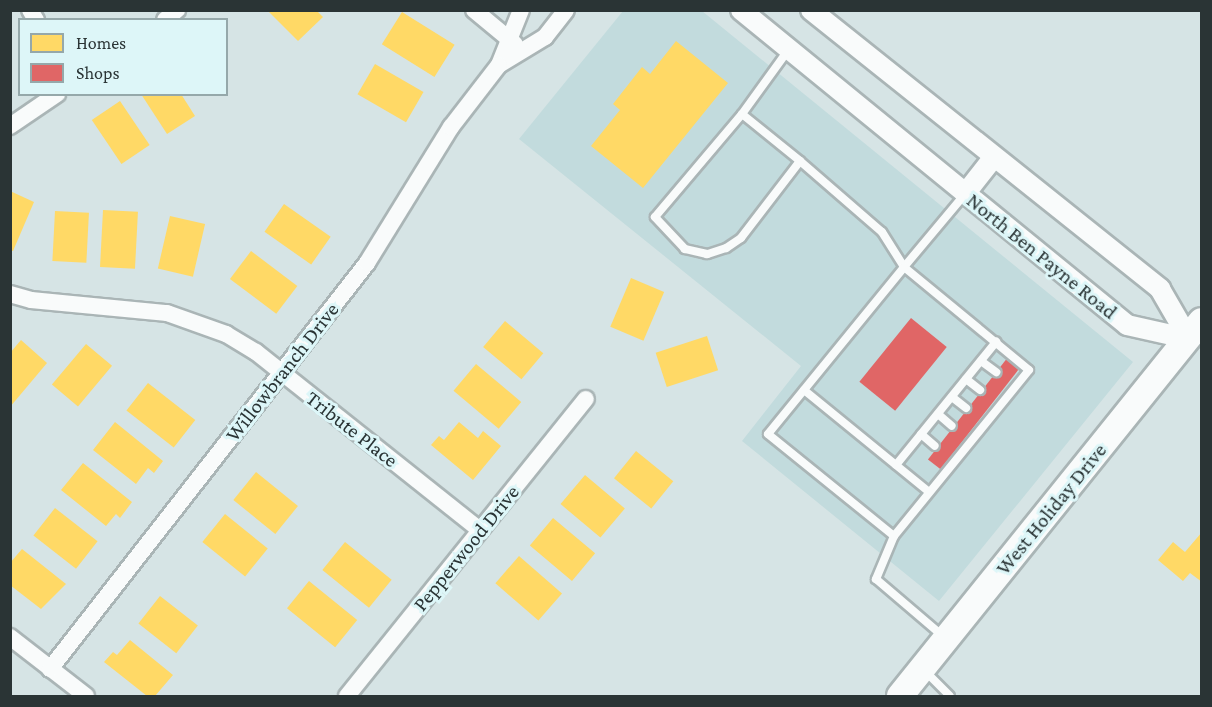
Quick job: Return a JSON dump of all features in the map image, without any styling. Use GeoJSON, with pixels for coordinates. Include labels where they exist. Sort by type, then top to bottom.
{"type":"FeatureCollection","features":[{"type":"Feature","properties":{"kind":"main road","name":"West Holiday Drive"},"geometry":{"type":"LineString","coordinates":[[900,696],[1197,337]]}},
{"type":"Feature","properties":{"kind":"street"},"geometry":{"type":"LineString","coordinates":[[474,10],[522,51]]}},
{"type":"Feature","properties":{"kind":"street","name":"Willowbranch Drive"},"geometry":{"type":"LineString","coordinates":[[50,669],[367,263],[451,127],[499,65],[521,10]]}},
{"type":"Feature","properties":{"kind":"street","name":"Willowbranch Drive"},"geometry":{"type":"LineString","coordinates":[[499,65],[545,37],[566,10]]}},
{"type":"Feature","properties":{"kind":"street","name":"North Ben Payne Road"},"geometry":{"type":"LineString","coordinates":[[741,10],[1127,325],[1197,337]]}},
{"type":"Feature","properties":{"kind":"street"},"geometry":{"type":"LineString","coordinates":[[811,10],[1160,289],[1197,337]]}},
{"type":"Feature","properties":{"kind":"street"},"geometry":{"type":"LineString","coordinates":[[10,126],[54,96]]}},
{"type":"Feature","properties":{"kind":"street"},"geometry":{"type":"LineString","coordinates":[[965,194],[994,157]]}},
{"type":"Feature","properties":{"kind":"street","name":"Tribute Place"},"geometry":{"type":"LineString","coordinates":[[10,294],[31,300],[167,313],[226,334],[281,372],[480,530]]}},
{"type":"Feature","properties":{"kind":"street","name":"Pepperwood Drive"},"geometry":{"type":"LineString","coordinates":[[347,696],[586,399]]}},
{"type":"Feature","properties":{"kind":"street"},"geometry":{"type":"LineString","coordinates":[[10,637],[86,696]]}},
{"type":"Feature","properties":{"kind":"lane"},"geometry":{"type":"LineString","coordinates":[[789,49],[742,114],[655,217],[685,249],[707,254],[726,248],[741,238],[800,161]]}},
{"type":"Feature","properties":{"kind":"lane"},"geometry":{"type":"LineString","coordinates":[[742,114],[882,232],[904,267],[1029,370],[1011,385],[951,459],[929,492],[894,536],[876,579],[947,639]]}},
{"type":"Feature","properties":{"kind":"lane"},"geometry":{"type":"LineString","coordinates":[[894,536],[768,434],[965,194]]}},
{"type":"Feature","properties":{"kind":"lane"},"geometry":{"type":"LineString","coordinates":[[896,465],[996,342]]}},
{"type":"Feature","properties":{"kind":"lane"},"geometry":{"type":"LineString","coordinates":[[981,361],[996,372]]}},
{"type":"Feature","properties":{"kind":"lane"},"geometry":{"type":"LineString","coordinates":[[966,379],[981,390]]}},
{"type":"Feature","properties":{"kind":"lane"},"geometry":{"type":"LineString","coordinates":[[804,390],[929,492]]}},
{"type":"Feature","properties":{"kind":"lane"},"geometry":{"type":"LineString","coordinates":[[952,397],[966,408]]}},
{"type":"Feature","properties":{"kind":"lane"},"geometry":{"type":"LineString","coordinates":[[938,414],[952,426]]}},
{"type":"Feature","properties":{"kind":"lane"},"geometry":{"type":"LineString","coordinates":[[921,434],[935,446]]}},
{"type":"Feature","properties":{"kind":"lane"},"geometry":{"type":"LineString","coordinates":[[922,669],[950,696]]}},
{"type":"Feature","properties":{"kind":"shaded area"},"geometry":{"type":"Polygon","coordinates":[[[623,11],[702,11],[1133,362],[939,601],[742,441],[801,366],[519,139],[623,11]]]}},
{"type":"Feature","properties":{"kind":"building: Homes"},"geometry":{"type":"Polygon","coordinates":[[[267,10],[316,10],[323,17],[298,41],[267,10]]]}},
{"type":"Feature","properties":{"kind":"building: Homes"},"geometry":{"type":"Polygon","coordinates":[[[402,12],[455,45],[434,77],[382,44],[402,12]]]}},
{"type":"Feature","properties":{"kind":"building: Homes"},"geometry":{"type":"Polygon","coordinates":[[[676,41],[728,83],[643,188],[591,146],[620,110],[613,104],[642,67],[650,74],[676,41]]]}},
{"type":"Feature","properties":{"kind":"building: Homes"},"geometry":{"type":"Polygon","coordinates":[[[375,64],[423,92],[406,122],[358,94],[375,64]]]}},
{"type":"Feature","properties":{"kind":"building: Homes"},"geometry":{"type":"Polygon","coordinates":[[[142,96],[182,96],[195,116],[167,134],[142,96]]]}},
{"type":"Feature","properties":{"kind":"building: Homes"},"geometry":{"type":"Polygon","coordinates":[[[120,101],[150,145],[121,164],[92,120],[120,101]]]}},
{"type":"Feature","properties":{"kind":"building: Homes"},"geometry":{"type":"Polygon","coordinates":[[[10,191],[34,202],[13,251],[10,250],[10,191]]]}},
{"type":"Feature","properties":{"kind":"building: Homes"},"geometry":{"type":"Polygon","coordinates":[[[284,204],[331,237],[311,265],[264,232],[284,204]]]}},
{"type":"Feature","properties":{"kind":"building: Homes"},"geometry":{"type":"Polygon","coordinates":[[[103,210],[138,212],[135,269],[100,267],[103,210]]]}},
{"type":"Feature","properties":{"kind":"building: Homes"},"geometry":{"type":"Polygon","coordinates":[[[55,211],[89,213],[86,263],[52,261],[55,211]]]}},
{"type":"Feature","properties":{"kind":"building: Homes"},"geometry":{"type":"Polygon","coordinates":[[[170,216],[205,224],[193,277],[158,269],[170,216]]]}},
{"type":"Feature","properties":{"kind":"building: Homes"},"geometry":{"type":"Polygon","coordinates":[[[251,251],[297,286],[276,314],[230,279],[251,251]]]}},
{"type":"Feature","properties":{"kind":"building: Homes"},"geometry":{"type":"Polygon","coordinates":[[[631,278],[664,292],[643,341],[610,327],[631,278]]]}},
{"type":"Feature","properties":{"kind":"building: Homes"},"geometry":{"type":"Polygon","coordinates":[[[505,321],[543,353],[521,379],[483,347],[505,321]]]}},
{"type":"Feature","properties":{"kind":"building: Homes"},"geometry":{"type":"Polygon","coordinates":[[[707,336],[718,370],[667,387],[656,353],[707,336]]]}},
{"type":"Feature","properties":{"kind":"building: Homes"},"geometry":{"type":"Polygon","coordinates":[[[21,340],[47,363],[10,407],[10,353],[21,340]]]}},
{"type":"Feature","properties":{"kind":"building: Homes"},"geometry":{"type":"Polygon","coordinates":[[[86,344],[112,366],[78,406],[52,385],[86,344]]]}},
{"type":"Feature","properties":{"kind":"building: Homes"},"geometry":{"type":"Polygon","coordinates":[[[476,364],[521,402],[499,429],[454,391],[476,364]]]}},
{"type":"Feature","properties":{"kind":"building: Homes"},"geometry":{"type":"Polygon","coordinates":[[[148,383],[195,420],[174,448],[126,411],[148,383]]]}},
{"type":"Feature","properties":{"kind":"building: Homes"},"geometry":{"type":"Polygon","coordinates":[[[115,422],[163,461],[154,473],[148,468],[136,484],[93,450],[115,422]]]}},
{"type":"Feature","properties":{"kind":"building: Homes"},"geometry":{"type":"Polygon","coordinates":[[[459,422],[478,438],[483,431],[501,446],[473,480],[431,445],[439,436],[444,440],[459,422]]]}},
{"type":"Feature","properties":{"kind":"building: Homes"},"geometry":{"type":"Polygon","coordinates":[[[636,451],[673,481],[651,508],[614,478],[636,451]]]}},
{"type":"Feature","properties":{"kind":"building: Homes"},"geometry":{"type":"Polygon","coordinates":[[[83,463],[132,502],[120,518],[116,514],[106,526],[61,490],[83,463]]]}},
{"type":"Feature","properties":{"kind":"building: Homes"},"geometry":{"type":"Polygon","coordinates":[[[256,472],[298,506],[275,534],[233,500],[256,472]]]}},
{"type":"Feature","properties":{"kind":"building: Homes"},"geometry":{"type":"Polygon","coordinates":[[[585,475],[625,508],[600,538],[561,504],[585,475]]]}},
{"type":"Feature","properties":{"kind":"building: Homes"},"geometry":{"type":"Polygon","coordinates":[[[55,508],[98,541],[76,569],[33,536],[55,508]]]}},
{"type":"Feature","properties":{"kind":"building: Homes"},"geometry":{"type":"Polygon","coordinates":[[[225,514],[268,549],[245,577],[202,542],[225,514]]]}},
{"type":"Feature","properties":{"kind":"building: Homes"},"geometry":{"type":"Polygon","coordinates":[[[553,518],[595,553],[572,581],[530,546],[553,518]]]}},
{"type":"Feature","properties":{"kind":"building: Homes"},"geometry":{"type":"Polygon","coordinates":[[[1202,532],[1202,582],[1190,573],[1183,581],[1158,560],[1173,542],[1185,552],[1202,532]]]}},
{"type":"Feature","properties":{"kind":"building: Homes"},"geometry":{"type":"Polygon","coordinates":[[[345,542],[392,580],[369,608],[322,570],[345,542]]]}},
{"type":"Feature","properties":{"kind":"building: Homes"},"geometry":{"type":"Polygon","coordinates":[[[22,549],[66,584],[41,609],[10,585],[10,563],[22,549]]]}},
{"type":"Feature","properties":{"kind":"building: Homes"},"geometry":{"type":"Polygon","coordinates":[[[519,556],[562,593],[538,621],[495,583],[519,556]]]}},
{"type":"Feature","properties":{"kind":"building: Homes"},"geometry":{"type":"Polygon","coordinates":[[[309,581],[357,620],[335,647],[287,608],[309,581]]]}},
{"type":"Feature","properties":{"kind":"building: Homes"},"geometry":{"type":"Polygon","coordinates":[[[160,596],[198,626],[176,653],[138,624],[160,596]]]}},
{"type":"Feature","properties":{"kind":"building: Homes"},"geometry":{"type":"Polygon","coordinates":[[[130,640],[173,675],[155,696],[147,696],[104,662],[113,652],[117,655],[130,640]]]}},
{"type":"Feature","properties":{"kind":"building: Shops"},"geometry":{"type":"Polygon","coordinates":[[[911,318],[947,347],[895,411],[859,382],[911,318]]]}},
{"type":"Feature","properties":{"kind":"building: Shops"},"geometry":{"type":"Polygon","coordinates":[[[1008,357],[1021,367],[941,469],[928,459],[1008,357]]]}}]}
